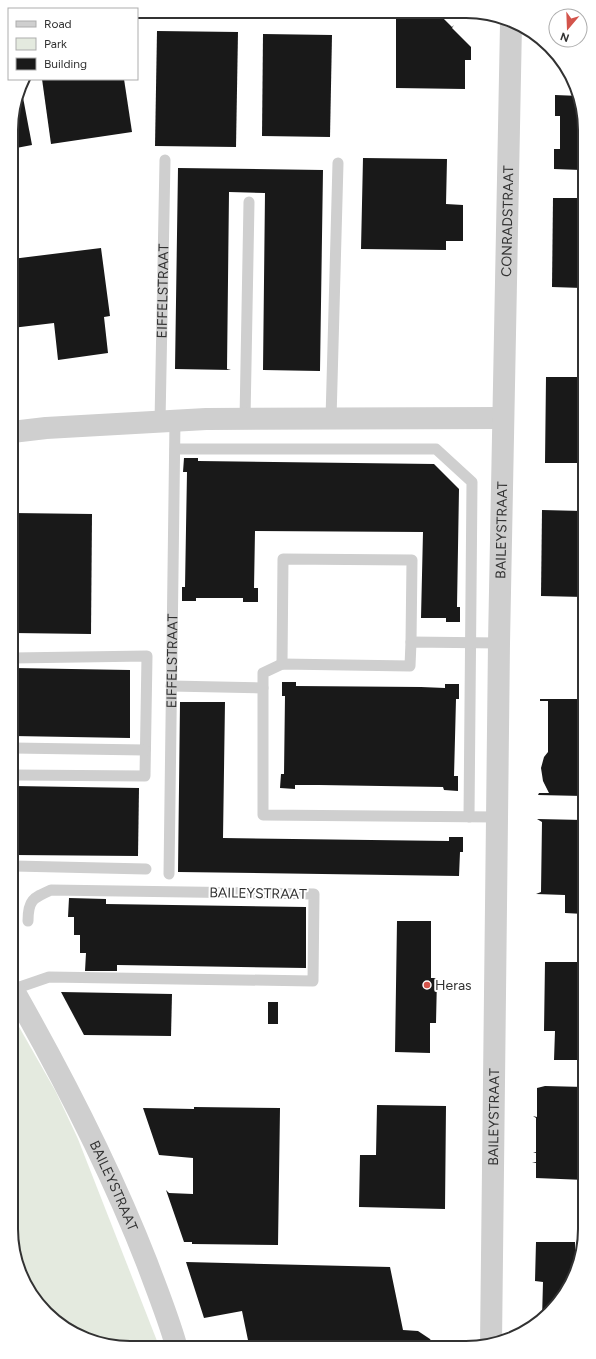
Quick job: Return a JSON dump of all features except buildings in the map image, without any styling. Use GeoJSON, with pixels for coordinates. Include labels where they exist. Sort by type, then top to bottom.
{"type":"FeatureCollection","features":[{"type":"Feature","properties":{"kind":"street","name":"CONRADSTRAAT"},"geometry":{"type":"LineString","coordinates":[[502,418],[511,28]]}},
{"type":"Feature","properties":{"kind":"street"},"geometry":{"type":"LineString","coordinates":[[18,431],[46,428],[168,421],[245,419],[502,418]]}},
{"type":"Feature","properties":{"kind":"street","name":"BAILEYSTRAAT"},"geometry":{"type":"LineString","coordinates":[[491,1338],[496,818],[502,418]]}},
{"type":"Feature","properties":{"kind":"street","name":"BAILEYSTRAAT"},"geometry":{"type":"LineString","coordinates":[[18,997],[54,1060],[95,1141],[128,1214],[175,1341]]}},
{"type":"Feature","properties":{"kind":"lane","name":"EIFFELSTRAAT"},"geometry":{"type":"LineString","coordinates":[[165,160],[168,421],[175,448],[169,874]]}},
{"type":"Feature","properties":{"kind":"lane"},"geometry":{"type":"LineString","coordinates":[[331,419],[338,163]]}},
{"type":"Feature","properties":{"kind":"lane"},"geometry":{"type":"LineString","coordinates":[[245,419],[249,202]]}},
{"type":"Feature","properties":{"kind":"lane","name":"BAILEYSTRAAT"},"geometry":{"type":"LineString","coordinates":[[175,448],[436,449],[472,482],[469,817]]}},
{"type":"Feature","properties":{"kind":"lane"},"geometry":{"type":"LineString","coordinates":[[282,664],[283,559],[412,560],[410,666],[282,664],[263,673],[263,816],[496,818]]}},
{"type":"Feature","properties":{"kind":"lane"},"geometry":{"type":"LineString","coordinates":[[411,642],[499,643]]}},
{"type":"Feature","properties":{"kind":"lane"},"geometry":{"type":"LineString","coordinates":[[18,658],[147,656],[145,776],[18,775]]}},
{"type":"Feature","properties":{"kind":"lane"},"geometry":{"type":"LineString","coordinates":[[171,686],[263,688]]}},
{"type":"Feature","properties":{"kind":"lane"},"geometry":{"type":"LineString","coordinates":[[18,748],[145,750]]}},
{"type":"Feature","properties":{"kind":"lane"},"geometry":{"type":"LineString","coordinates":[[18,866],[146,869]]}},
{"type":"Feature","properties":{"kind":"lane","name":"BAILEYSTRAAT"},"geometry":{"type":"LineString","coordinates":[[18,989],[49,977],[313,981],[314,894],[51,890],[34,897],[28,908],[28,922]]}},
{"type":"Feature","properties":{"kind":"green space"},"geometry":{"type":"Polygon","coordinates":[[[18,1025],[56,1092],[78,1139],[157,1341],[123,1341],[108,1339],[74,1326],[62,1318],[41,1297],[27,1272],[19,1244],[18,1229],[18,1025]]]}},
{"type":"Feature","properties":{"kind":"place","name":"Heras"},"geometry":{"type":"Point","coordinates":[427,985]}}]}
